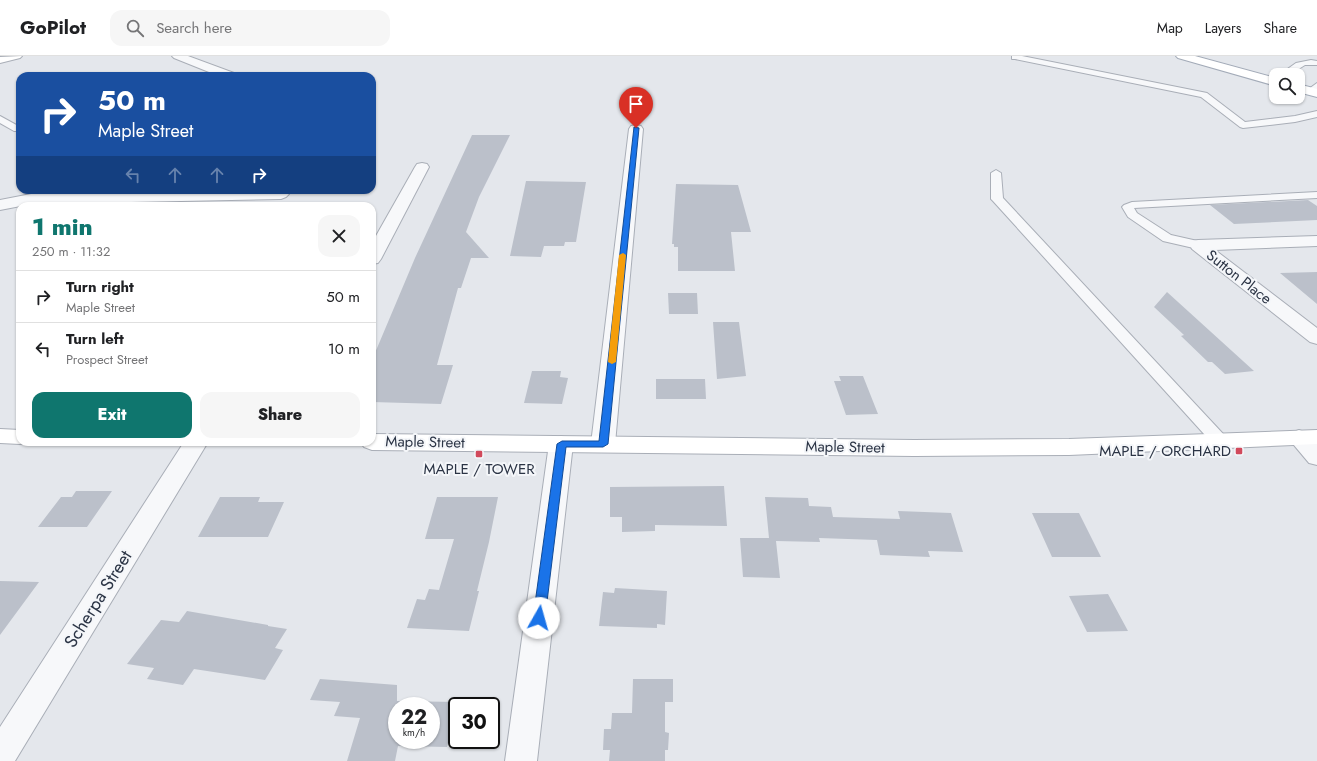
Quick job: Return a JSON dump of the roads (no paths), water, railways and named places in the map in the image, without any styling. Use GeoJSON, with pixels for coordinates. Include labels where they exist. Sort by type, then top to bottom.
{"type":"FeatureCollection","features":[{"type":"Feature","properties":{"kind":"main road"},"geometry":{"type":"LineString","coordinates":[[0,60],[16,56]]}},
{"type":"Feature","properties":{"kind":"main road"},"geometry":{"type":"LineString","coordinates":[[1182,56],[1269,77]]}},
{"type":"Feature","properties":{"kind":"main road"},"geometry":{"type":"LineString","coordinates":[[1305,89],[1315,90]]}},
{"type":"Feature","properties":{"kind":"main road"},"geometry":{"type":"LineString","coordinates":[[0,436],[16,436]]}},
{"type":"Feature","properties":{"kind":"main road","name":"Maple Street"},"geometry":{"type":"LineString","coordinates":[[376,442],[922,448],[1069,446],[1308,437]]}},
{"type":"Feature","properties":{"kind":"street"},"geometry":{"type":"LineString","coordinates":[[178,56],[220,72]]}},
{"type":"Feature","properties":{"kind":"street"},"geometry":{"type":"LineString","coordinates":[[603,444],[636,128]]}},
{"type":"Feature","properties":{"kind":"street"},"geometry":{"type":"LineString","coordinates":[[376,252],[422,167]]}},
{"type":"Feature","properties":{"kind":"street"},"geometry":{"type":"LineString","coordinates":[[19,202],[38,199],[281,194]]}},
{"type":"Feature","properties":{"kind":"street"},"geometry":{"type":"LineString","coordinates":[[0,205],[16,202]]}},
{"type":"Feature","properties":{"kind":"street","name":"Sutton Place"},"geometry":{"type":"LineString","coordinates":[[1198,246],[1317,241]]}},
{"type":"Feature","properties":{"kind":"street","name":"Sutton Place"},"geometry":{"type":"LineString","coordinates":[[1198,246],[1317,338]]}},
{"type":"Feature","properties":{"kind":"street"},"geometry":{"type":"LineString","coordinates":[[1308,437],[1317,457]]}},
{"type":"Feature","properties":{"kind":"street"},"geometry":{"type":"LineString","coordinates":[[521,761],[562,444]]}},
{"type":"Feature","properties":{"kind":"street","name":"Scherpa Street"},"geometry":{"type":"LineString","coordinates":[[0,756],[194,446]]}},
{"type":"Feature","properties":{"kind":"lane"},"geometry":{"type":"LineString","coordinates":[[1307,62],[1314,56]]}},
{"type":"Feature","properties":{"kind":"lane"},"geometry":{"type":"LineString","coordinates":[[1015,57],[1204,95],[1244,125],[1295,120],[1317,114]]}},
{"type":"Feature","properties":{"kind":"lane"},"geometry":{"type":"LineString","coordinates":[[1294,68],[1301,63],[1317,63]]}},
{"type":"Feature","properties":{"kind":"lane"},"geometry":{"type":"LineString","coordinates":[[0,119],[16,128]]}},
{"type":"Feature","properties":{"kind":"lane"},"geometry":{"type":"LineString","coordinates":[[996,173],[997,199],[1220,441]]}},
{"type":"Feature","properties":{"kind":"lane"},"geometry":{"type":"LineString","coordinates":[[1198,246],[1167,238],[1132,215],[1128,207],[1132,205],[1317,195]]}},
{"type":"Feature","properties":{"kind":"place","name":"MAPLE / ORCHARD"},"geometry":{"type":"Point","coordinates":[1239,451]}},
{"type":"Feature","properties":{"kind":"place","name":"MAPLE / TOWER"},"geometry":{"type":"Point","coordinates":[479,454]}}]}
